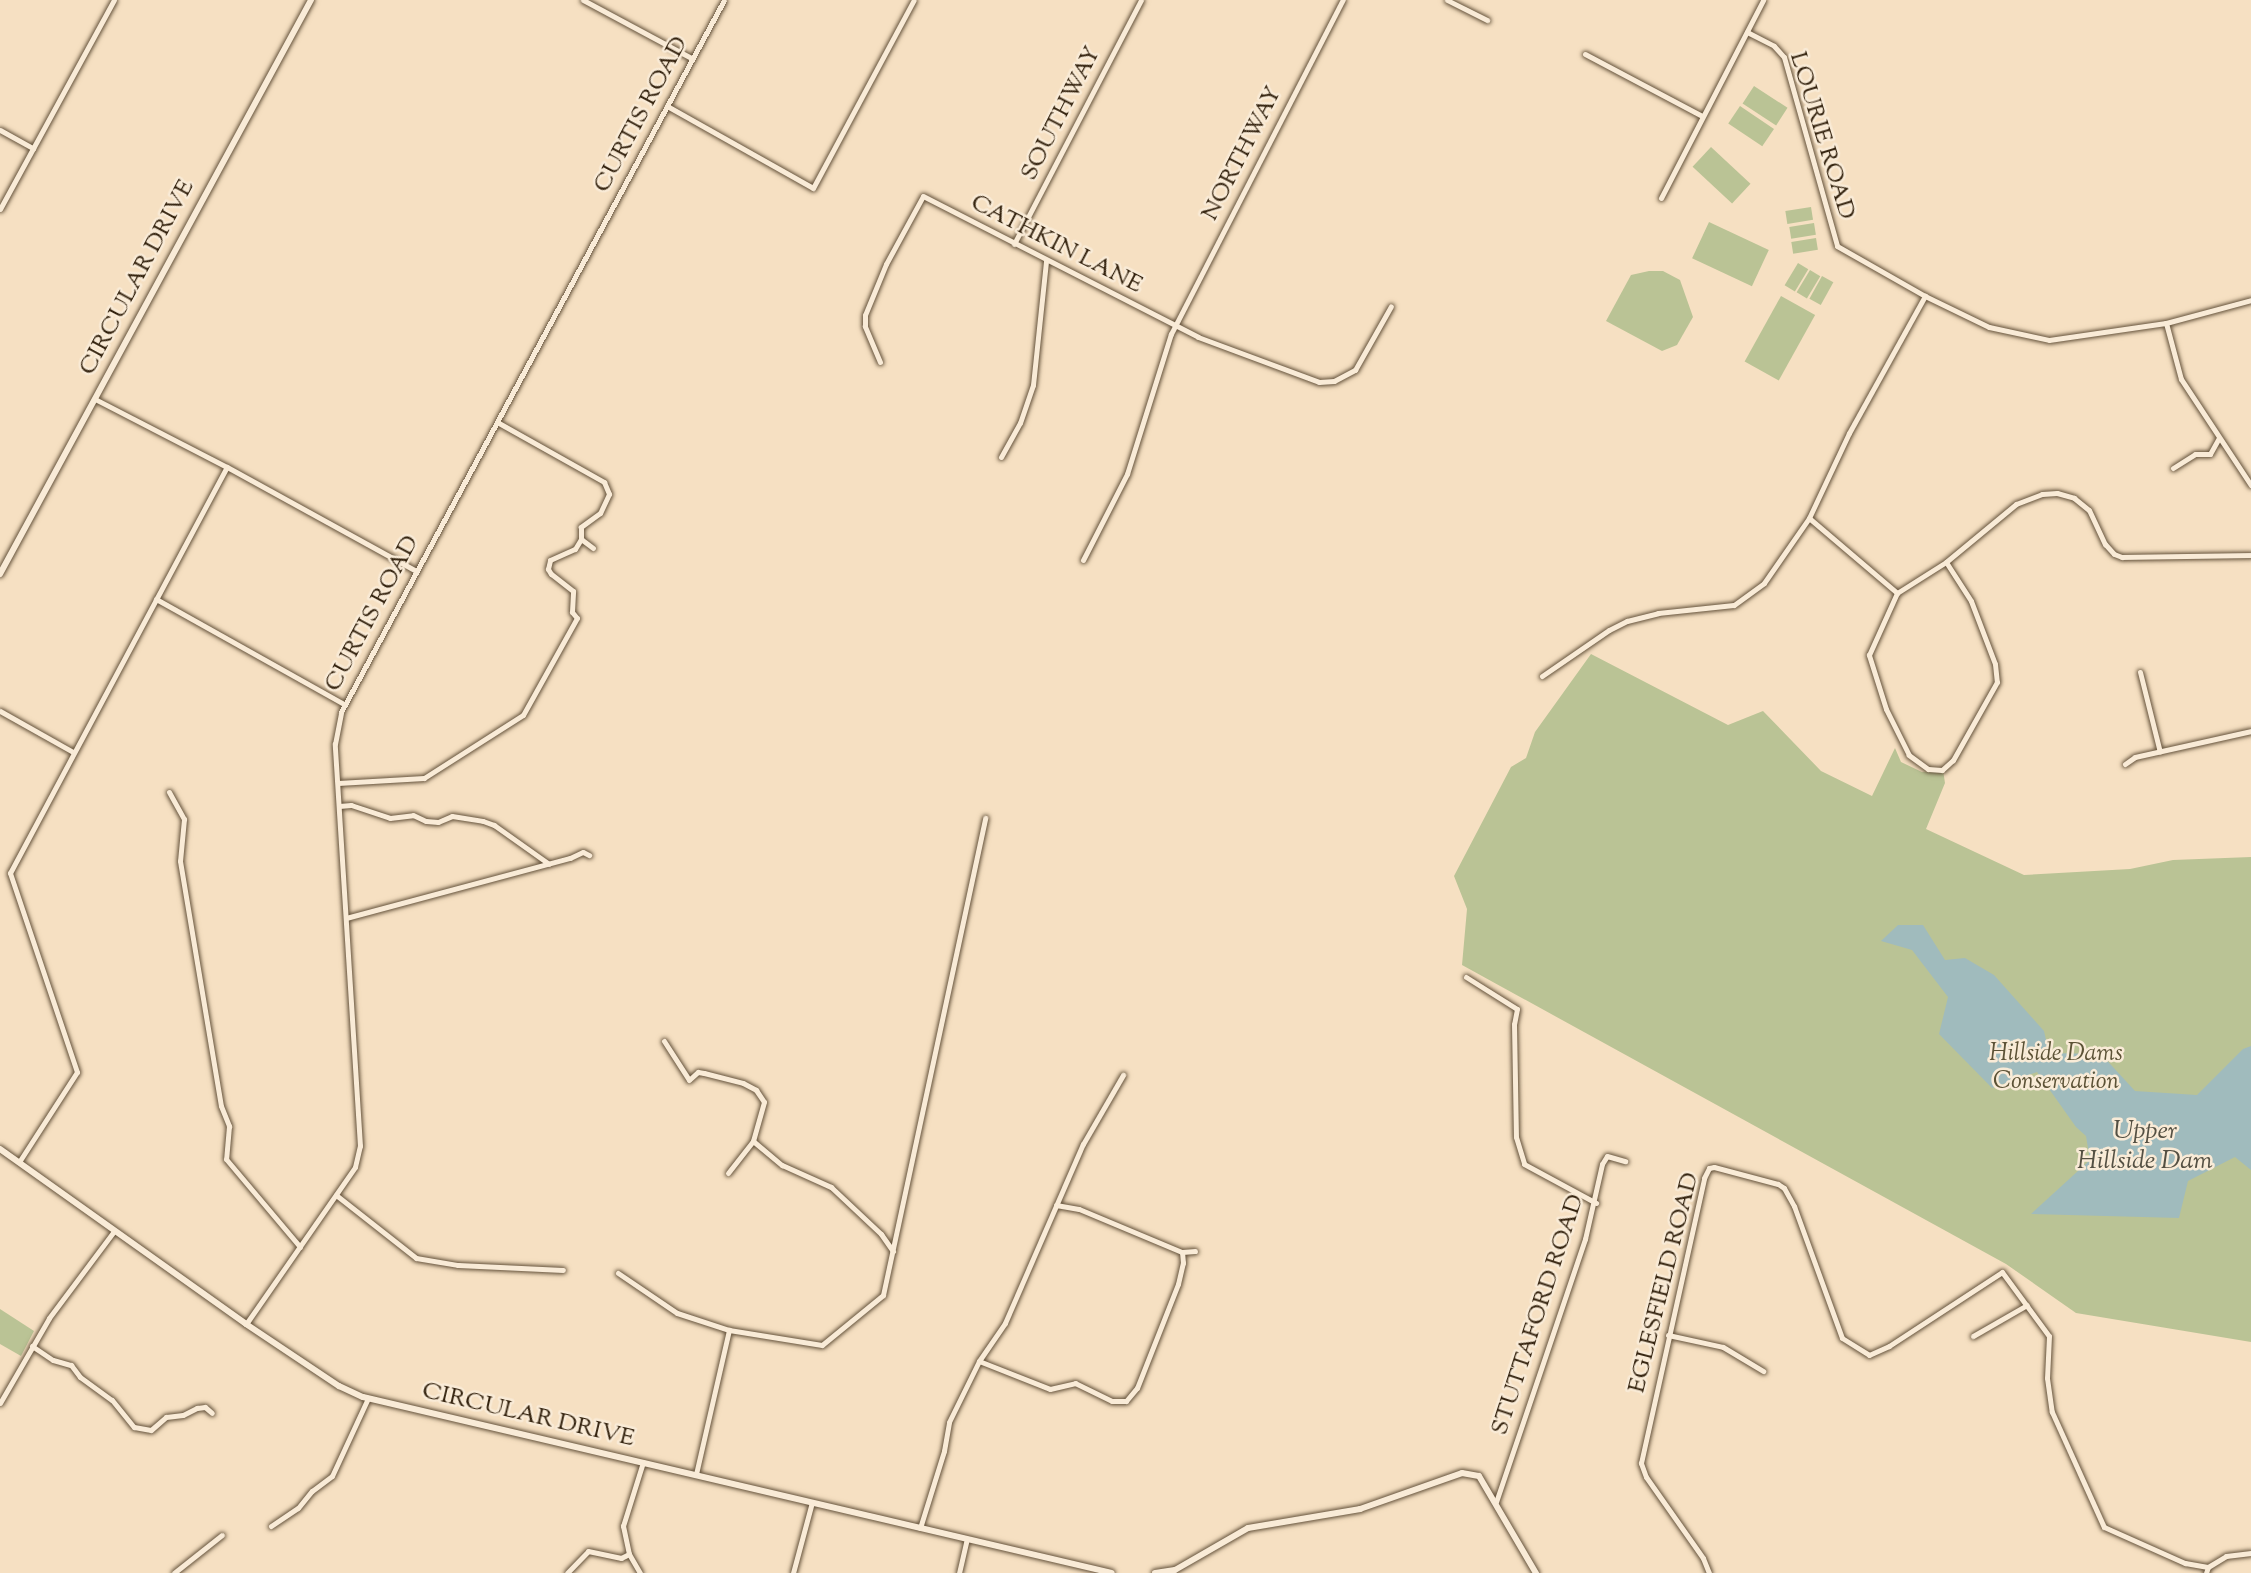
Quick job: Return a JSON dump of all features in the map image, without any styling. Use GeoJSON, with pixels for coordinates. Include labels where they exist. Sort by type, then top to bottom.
{"type":"FeatureCollection","features":[{"type":"Feature","properties":{"kind":"street"},"geometry":{"type":"LineString","coordinates":[[0,209],[114,0]]}},
{"type":"Feature","properties":{"kind":"street","name":"CIRCULAR DRIVE"},"geometry":{"type":"LineString","coordinates":[[0,574],[311,0]]}},
{"type":"Feature","properties":{"kind":"street"},"geometry":{"type":"LineString","coordinates":[[583,0],[691,58]]}},
{"type":"Feature","properties":{"kind":"street","name":"CURTIS ROAD"},"geometry":{"type":"LineString","coordinates":[[247,1324],[355,1167],[360,1146],[335,744],[344,704],[724,0]]}},
{"type":"Feature","properties":{"kind":"street"},"geometry":{"type":"LineString","coordinates":[[667,106],[813,188],[914,0]]}},
{"type":"Feature","properties":{"kind":"street","name":"SOUTHWAY"},"geometry":{"type":"LineString","coordinates":[[1014,244],[1141,0]]}},
{"type":"Feature","properties":{"kind":"street","name":"NORTHWAY"},"geometry":{"type":"LineString","coordinates":[[1083,560],[1127,474],[1175,325],[1343,0]]}},
{"type":"Feature","properties":{"kind":"street"},"geometry":{"type":"LineString","coordinates":[[1447,0],[1487,20]]}},
{"type":"Feature","properties":{"kind":"street"},"geometry":{"type":"LineString","coordinates":[[1661,198],[1763,0]]}},
{"type":"Feature","properties":{"kind":"street","name":"LOURIE ROAD"},"geometry":{"type":"LineString","coordinates":[[1747,32],[1774,46],[1784,57],[1837,246],[1925,296],[1989,327],[2036,339],[2068,339],[2166,323],[2251,300]]}},
{"type":"Feature","properties":{"kind":"street"},"geometry":{"type":"LineString","coordinates":[[1585,54],[1703,116]]}},
{"type":"Feature","properties":{"kind":"street"},"geometry":{"type":"LineString","coordinates":[[0,130],[33,148]]}},
{"type":"Feature","properties":{"kind":"street","name":"CATHKIN LANE"},"geometry":{"type":"LineString","coordinates":[[880,362],[872,347],[864,318],[886,264],[923,197],[1175,325],[1245,356],[1328,382],[1355,370],[1391,306]]}},
{"type":"Feature","properties":{"kind":"street"},"geometry":{"type":"LineString","coordinates":[[1001,457],[1020,423],[1033,385],[1046,261]]}},
{"type":"Feature","properties":{"kind":"street"},"geometry":{"type":"LineString","coordinates":[[1542,676],[1628,621],[1658,613],[1716,609],[1743,601],[1776,570],[1809,518],[1849,433],[1925,296]]}},
{"type":"Feature","properties":{"kind":"street"},"geometry":{"type":"LineString","coordinates":[[2166,323],[2168,339],[2181,379],[2251,485]]}},
{"type":"Feature","properties":{"kind":"street"},"geometry":{"type":"LineString","coordinates":[[94,399],[227,467],[416,571]]}},
{"type":"Feature","properties":{"kind":"street"},"geometry":{"type":"LineString","coordinates":[[338,783],[424,778],[523,715],[577,618],[572,612],[573,591],[551,574],[548,569],[550,560],[575,550],[581,539],[580,527],[600,513],[609,494],[608,487],[496,422]]}},
{"type":"Feature","properties":{"kind":"street"},"geometry":{"type":"LineString","coordinates":[[2173,468],[2195,454],[2210,454],[2219,438]]}},
{"type":"Feature","properties":{"kind":"street"},"geometry":{"type":"LineString","coordinates":[[19,1162],[77,1072],[10,873],[227,467]]}},
{"type":"Feature","properties":{"kind":"street"},"geometry":{"type":"LineString","coordinates":[[1946,562],[1971,601],[1997,674],[1995,689],[1948,767],[1928,769],[1909,755],[1886,709],[1870,666],[1873,643],[1897,593],[1946,562],[2016,504],[2035,496],[2057,493],[2083,504],[2109,550],[2122,557],[2251,555]]}},
{"type":"Feature","properties":{"kind":"street"},"geometry":{"type":"LineString","coordinates":[[1809,518],[1897,593]]}},
{"type":"Feature","properties":{"kind":"street"},"geometry":{"type":"LineString","coordinates":[[581,539],[593,548]]}},
{"type":"Feature","properties":{"kind":"street"},"geometry":{"type":"LineString","coordinates":[[156,598],[344,704]]}},
{"type":"Feature","properties":{"kind":"street"},"geometry":{"type":"LineString","coordinates":[[2140,672],[2160,752]]}},
{"type":"Feature","properties":{"kind":"street"},"geometry":{"type":"LineString","coordinates":[[0,711],[73,752]]}},
{"type":"Feature","properties":{"kind":"street"},"geometry":{"type":"LineString","coordinates":[[2125,764],[2136,757],[2251,731]]}},
{"type":"Feature","properties":{"kind":"street"},"geometry":{"type":"LineString","coordinates":[[169,792],[184,819],[180,861],[221,1106],[229,1126],[226,1159],[300,1247]]}},
{"type":"Feature","properties":{"kind":"street"},"geometry":{"type":"LineString","coordinates":[[339,806],[351,805],[390,818],[413,816],[438,822],[452,816],[483,821],[494,825],[549,864]]}},
{"type":"Feature","properties":{"kind":"street"},"geometry":{"type":"LineString","coordinates":[[618,1273],[677,1312],[729,1330],[822,1345],[883,1295],[985,818]]}},
{"type":"Feature","properties":{"kind":"street"},"geometry":{"type":"LineString","coordinates":[[346,918],[549,864],[583,852],[589,855]]}},
{"type":"Feature","properties":{"kind":"street"},"geometry":{"type":"LineString","coordinates":[[1466,977],[1517,1009],[1514,1024],[1516,1137],[1524,1164],[1596,1203]]}},
{"type":"Feature","properties":{"kind":"street"},"geometry":{"type":"LineString","coordinates":[[664,1041],[689,1080],[698,1072],[743,1083],[756,1090],[764,1102],[753,1141],[728,1173]]}},
{"type":"Feature","properties":{"kind":"street"},"geometry":{"type":"LineString","coordinates":[[920,1528],[944,1451],[949,1422],[979,1361],[1005,1323],[1083,1143],[1123,1074]]}},
{"type":"Feature","properties":{"kind":"street"},"geometry":{"type":"LineString","coordinates":[[753,1141],[782,1165],[831,1187],[881,1234],[892,1251]]}},
{"type":"Feature","properties":{"kind":"street","name":"CIRCULAR DRIVE"},"geometry":{"type":"LineString","coordinates":[[0,1149],[247,1324],[339,1386],[368,1398],[1107,1573]]}},
{"type":"Feature","properties":{"kind":"street","name":"STUTTAFORD ROAD"},"geometry":{"type":"LineString","coordinates":[[1496,1502],[1596,1203],[1602,1164],[1607,1156],[1625,1161]]}},
{"type":"Feature","properties":{"kind":"street","name":"EGLESFIELD ROAD"},"geometry":{"type":"LineString","coordinates":[[1709,1573],[1703,1558],[1646,1477],[1641,1464],[1704,1178],[1709,1168],[1714,1167],[1784,1188],[1794,1206],[1842,1338],[1869,1355],[1875,1354],[2002,1272],[2027,1305]]}},
{"type":"Feature","properties":{"kind":"street"},"geometry":{"type":"LineString","coordinates":[[337,1195],[416,1258],[458,1265],[563,1270]]}},
{"type":"Feature","properties":{"kind":"street"},"geometry":{"type":"LineString","coordinates":[[1056,1205],[1079,1209],[1182,1252],[1195,1251]]}},
{"type":"Feature","properties":{"kind":"street"},"geometry":{"type":"LineString","coordinates":[[0,1403],[49,1318],[114,1231]]}},
{"type":"Feature","properties":{"kind":"street"},"geometry":{"type":"LineString","coordinates":[[979,1361],[1050,1389],[1075,1384],[1112,1401],[1126,1401],[1137,1388],[1178,1284],[1182,1252]]}},
{"type":"Feature","properties":{"kind":"street"},"geometry":{"type":"LineString","coordinates":[[1973,1336],[2027,1305],[2049,1336],[2047,1378],[2052,1412],[2104,1528],[2207,1570],[2227,1556],[2251,1553]]}},
{"type":"Feature","properties":{"kind":"street"},"geometry":{"type":"LineString","coordinates":[[696,1474],[729,1330]]}},
{"type":"Feature","properties":{"kind":"street"},"geometry":{"type":"LineString","coordinates":[[1668,1335],[1723,1347],[1763,1371]]}},
{"type":"Feature","properties":{"kind":"street"},"geometry":{"type":"LineString","coordinates":[[32,1346],[53,1360],[71,1365],[80,1377],[112,1400],[134,1427],[151,1430],[166,1417],[183,1415],[197,1408],[205,1408],[212,1413]]}},
{"type":"Feature","properties":{"kind":"street"},"geometry":{"type":"LineString","coordinates":[[271,1527],[298,1508],[312,1491],[331,1476],[368,1398]]}},
{"type":"Feature","properties":{"kind":"street"},"geometry":{"type":"LineString","coordinates":[[640,1573],[629,1554],[624,1526],[643,1462]]}},
{"type":"Feature","properties":{"kind":"street"},"geometry":{"type":"LineString","coordinates":[[1155,1573],[1175,1570],[1248,1528],[1360,1509],[1462,1473],[1479,1476],[1536,1573]]}},
{"type":"Feature","properties":{"kind":"street"},"geometry":{"type":"LineString","coordinates":[[793,1573],[812,1502]]}},
{"type":"Feature","properties":{"kind":"street"},"geometry":{"type":"LineString","coordinates":[[174,1573],[222,1535]]}},
{"type":"Feature","properties":{"kind":"street"},"geometry":{"type":"LineString","coordinates":[[959,1573],[967,1539]]}},
{"type":"Feature","properties":{"kind":"street"},"geometry":{"type":"LineString","coordinates":[[567,1573],[588,1550],[621,1558],[629,1554]]}},
{"type":"Feature","properties":{"kind":"green space"},"geometry":{"type":"Polygon","coordinates":[[[1754,86],[1788,108],[1776,125],[1743,104],[1754,86]]]}},
{"type":"Feature","properties":{"kind":"green space"},"geometry":{"type":"Polygon","coordinates":[[[1740,106],[1774,129],[1762,146],[1728,123],[1740,106]]]}},
{"type":"Feature","properties":{"kind":"green space"},"geometry":{"type":"Polygon","coordinates":[[[1711,147],[1750,184],[1732,204],[1693,167],[1711,147]]]}},
{"type":"Feature","properties":{"kind":"green space"},"geometry":{"type":"Polygon","coordinates":[[[1811,207],[1813,220],[1787,224],[1785,211],[1811,207]]]}},
{"type":"Feature","properties":{"kind":"green space"},"geometry":{"type":"Polygon","coordinates":[[[1709,222],[1769,250],[1752,286],[1692,258],[1709,222]]]}},
{"type":"Feature","properties":{"kind":"green space"},"geometry":{"type":"Polygon","coordinates":[[[1814,223],[1816,235],[1791,239],[1789,227],[1814,223]]]}},
{"type":"Feature","properties":{"kind":"green space"},"geometry":{"type":"Polygon","coordinates":[[[1816,238],[1818,250],[1793,254],[1791,242],[1816,238]]]}},
{"type":"Feature","properties":{"kind":"green space"},"geometry":{"type":"Polygon","coordinates":[[[1798,263],[1808,269],[1795,291],[1785,285],[1798,263]]]}},
{"type":"Feature","properties":{"kind":"green space"},"geometry":{"type":"Polygon","coordinates":[[[1810,270],[1820,276],[1807,298],[1797,292],[1810,270]]]}},
{"type":"Feature","properties":{"kind":"green space"},"geometry":{"type":"Polygon","coordinates":[[[1663,271],[1680,280],[1693,317],[1677,345],[1662,351],[1606,321],[1631,275],[1663,271]]]}},
{"type":"Feature","properties":{"kind":"green space"},"geometry":{"type":"Polygon","coordinates":[[[1822,276],[1833,282],[1821,305],[1809,299],[1822,276]]]}},
{"type":"Feature","properties":{"kind":"green space"},"geometry":{"type":"Polygon","coordinates":[[[1781,296],[1815,315],[1779,381],[1745,362],[1781,296]]]}},
{"type":"Feature","properties":{"kind":"green space","name":"Hillside Dams Conservation"},"geometry":{"type":"Polygon","coordinates":[[[1591,654],[1728,725],[1763,711],[1821,771],[1872,796],[1895,748],[1901,762],[1922,772],[1943,770],[1945,783],[1926,829],[2024,875],[2130,869],[2173,860],[2251,857],[2251,1342],[2076,1313],[2006,1264],[1462,965],[1467,909],[1454,876],[1511,767],[1526,758],[1535,732],[1591,654]]]}},
{"type":"Feature","properties":{"kind":"green space"},"geometry":{"type":"Polygon","coordinates":[[[0,1309],[34,1331],[21,1356],[0,1344],[0,1309]]]}},
{"type":"Feature","properties":{"kind":"water","name":"Upper Hillside Dam"},"geometry":{"type":"Polygon","coordinates":[[[1898,925],[1923,925],[1945,960],[1965,958],[1994,975],[2044,1031],[2049,1053],[2101,1054],[2135,1091],[2197,1095],[2243,1049],[2251,1046],[2251,1170],[2235,1157],[2188,1181],[2179,1218],[2031,1214],[2090,1160],[2086,1136],[2076,1127],[2037,1072],[1992,1088],[1939,1034],[1948,997],[1912,950],[1881,941],[1898,925]]]}}]}
